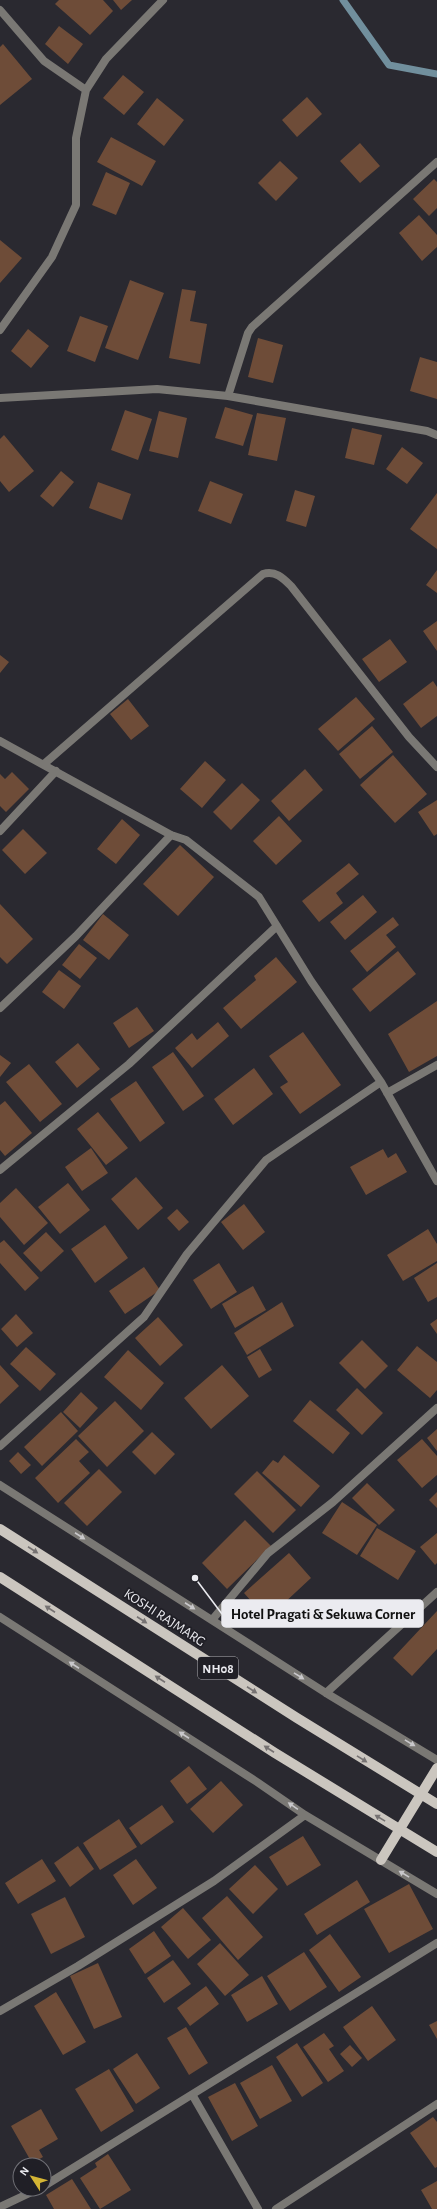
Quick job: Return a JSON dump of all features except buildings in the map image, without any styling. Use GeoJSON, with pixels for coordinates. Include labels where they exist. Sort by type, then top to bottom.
{"type":"FeatureCollection","features":[{"type":"Feature","properties":{"kind":"main road","name":"KOSHI RAJMARG"},"geometry":{"type":"LineString","coordinates":[[0,1529],[297,1718],[437,1804]]}},
{"type":"Feature","properties":{"kind":"main road","name":"NH08"},"geometry":{"type":"LineString","coordinates":[[0,1577],[275,1753],[437,1852]]}},
{"type":"Feature","properties":{"kind":"main road"},"geometry":{"type":"LineString","coordinates":[[381,1860],[437,1768]]}},
{"type":"Feature","properties":{"kind":"street"},"geometry":{"type":"LineString","coordinates":[[0,330],[52,257],[76,205],[76,138],[86,90],[106,59],[163,0]]}},
{"type":"Feature","properties":{"kind":"street"},"geometry":{"type":"LineString","coordinates":[[0,10],[44,61],[86,90]]}},
{"type":"Feature","properties":{"kind":"street"},"geometry":{"type":"LineString","coordinates":[[228,396],[248,333],[252,327],[437,162]]}},
{"type":"Feature","properties":{"kind":"street"},"geometry":{"type":"LineString","coordinates":[[0,398],[147,388],[228,396],[427,431],[437,435]]}},
{"type":"Feature","properties":{"kind":"street"},"geometry":{"type":"LineString","coordinates":[[44,764],[263,574],[269,572],[278,575],[291,586],[409,737],[437,767]]}},
{"type":"Feature","properties":{"kind":"street"},"geometry":{"type":"LineString","coordinates":[[0,741],[171,834],[186,840],[259,897],[311,981],[387,1093],[437,1181]]}},
{"type":"Feature","properties":{"kind":"street"},"geometry":{"type":"LineString","coordinates":[[0,831],[56,771]]}},
{"type":"Feature","properties":{"kind":"street"},"geometry":{"type":"LineString","coordinates":[[0,1008],[76,936],[171,834]]}},
{"type":"Feature","properties":{"kind":"street"},"geometry":{"type":"LineString","coordinates":[[0,1170],[129,1064],[277,926]]}},
{"type":"Feature","properties":{"kind":"street"},"geometry":{"type":"LineString","coordinates":[[387,1093],[437,1065]]}},
{"type":"Feature","properties":{"kind":"street"},"geometry":{"type":"LineString","coordinates":[[0,1446],[144,1316],[187,1254],[266,1160],[380,1082]]}},
{"type":"Feature","properties":{"kind":"street"},"geometry":{"type":"LineString","coordinates":[[212,1620],[268,1553],[333,1502],[437,1408]]}},
{"type":"Feature","properties":{"kind":"street"},"geometry":{"type":"LineString","coordinates":[[0,1484],[326,1693],[437,1760]]}},
{"type":"Feature","properties":{"kind":"street"},"geometry":{"type":"LineString","coordinates":[[326,1693],[437,1592]]}},
{"type":"Feature","properties":{"kind":"street"},"geometry":{"type":"LineString","coordinates":[[0,1618],[257,1782],[305,1815],[437,1894]]}},
{"type":"Feature","properties":{"kind":"street"},"geometry":{"type":"LineString","coordinates":[[0,2011],[78,1966],[214,1881],[305,1815]]}},
{"type":"Feature","properties":{"kind":"street"},"geometry":{"type":"LineString","coordinates":[[52,2181],[193,2096],[437,1943]]}},
{"type":"Feature","properties":{"kind":"street"},"geometry":{"type":"LineString","coordinates":[[193,2096],[258,2209]]}},
{"type":"Feature","properties":{"kind":"street"},"geometry":{"type":"LineString","coordinates":[[276,2209],[437,2104]]}},
{"type":"Feature","properties":{"kind":"street"},"geometry":{"type":"LineString","coordinates":[[0,2207],[21,2197]]}},
{"type":"Feature","properties":{"kind":"waterway"},"geometry":{"type":"LineString","coordinates":[[343,0],[389,65],[437,74]]}},
{"type":"Feature","properties":{"kind":"place","name":"Hotel Pragati & Sekuwa Corner"},"geometry":{"type":"Point","coordinates":[195,1578]}}]}
